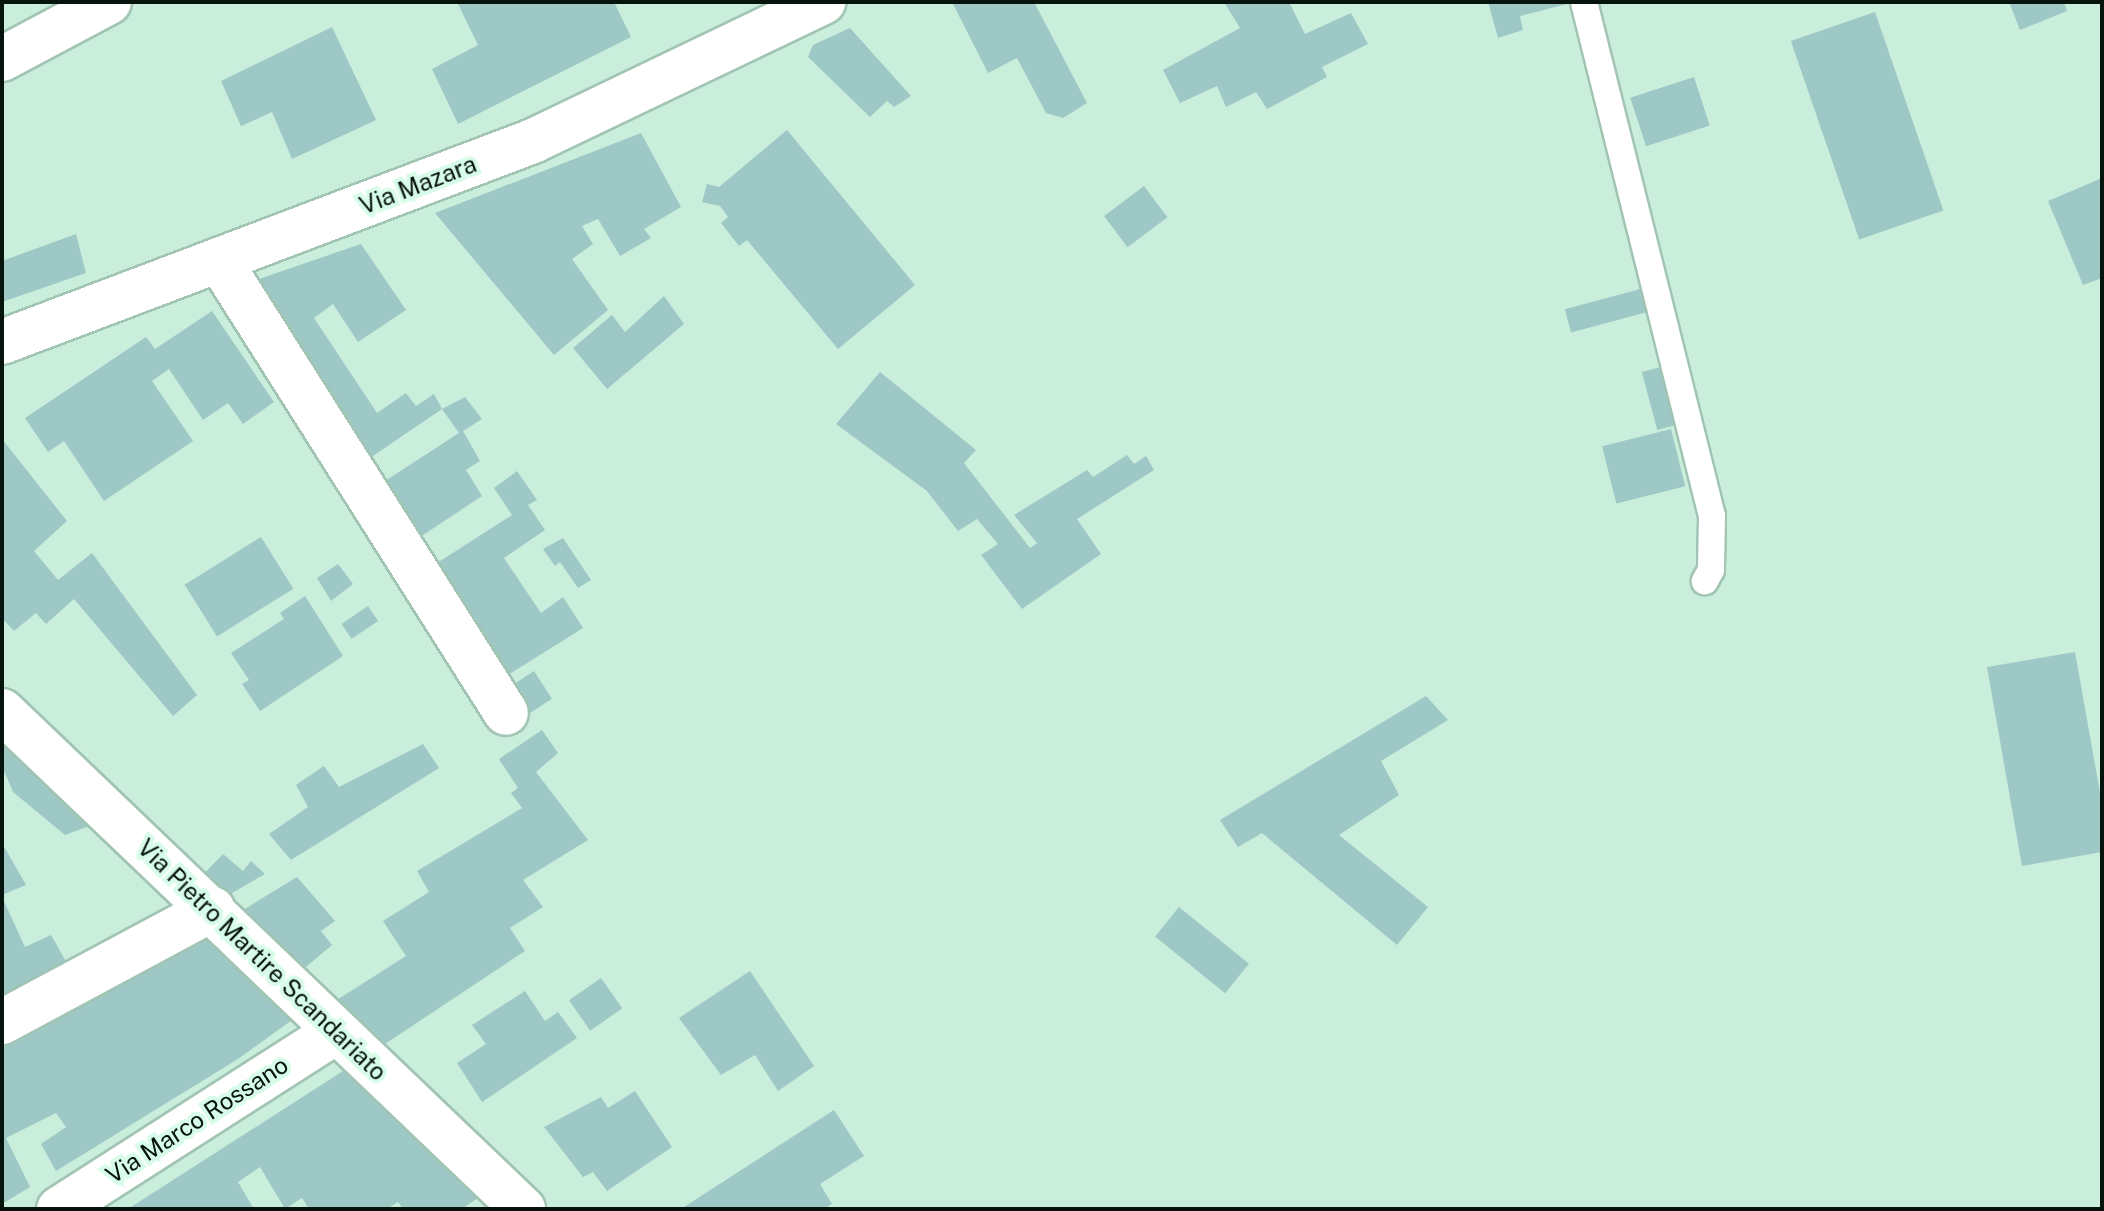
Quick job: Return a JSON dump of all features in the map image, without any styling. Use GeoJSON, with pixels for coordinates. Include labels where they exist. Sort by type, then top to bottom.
{"type":"FeatureCollection","features":[{"type":"Feature","properties":{"kind":"street"},"geometry":{"type":"LineString","coordinates":[[2,59],[109,2]]}},
{"type":"Feature","properties":{"kind":"street","name":"Via Mazara"},"geometry":{"type":"LineString","coordinates":[[2,342],[533,141],[823,2]]}},
{"type":"Feature","properties":{"kind":"street"},"geometry":{"type":"LineString","coordinates":[[219,260],[506,713]]}},
{"type":"Feature","properties":{"kind":"street","name":"Via Pietro Martire Scandariato"},"geometry":{"type":"LineString","coordinates":[[2,711],[213,909],[336,1032],[523,1209]]}},
{"type":"Feature","properties":{"kind":"street"},"geometry":{"type":"LineString","coordinates":[[2,1022],[213,909]]}},
{"type":"Feature","properties":{"kind":"street","name":"Via Marco Rossano"},"geometry":{"type":"LineString","coordinates":[[59,1209],[336,1032]]}},
{"type":"Feature","properties":{"kind":"lane"},"geometry":{"type":"LineString","coordinates":[[1584,2],[1712,516],[1711,570],[1705,581]]}},
{"type":"Feature","properties":{"kind":"building"},"geometry":{"type":"Polygon","coordinates":[[[457,2],[614,2],[631,37],[458,124],[432,69],[478,45],[457,2]]]}},
{"type":"Feature","properties":{"kind":"building"},"geometry":{"type":"Polygon","coordinates":[[[952,2],[1034,2],[1087,103],[1063,118],[1046,113],[1017,58],[988,73],[952,2]]]}},
{"type":"Feature","properties":{"kind":"building"},"geometry":{"type":"Polygon","coordinates":[[[1224,2],[1289,2],[1305,34],[1351,13],[1368,44],[1322,67],[1327,77],[1267,109],[1256,92],[1226,107],[1217,86],[1180,103],[1163,70],[1240,28],[1224,2]]]}},
{"type":"Feature","properties":{"kind":"building"},"geometry":{"type":"Polygon","coordinates":[[[1488,2],[1571,3],[1520,16],[1523,30],[1498,38],[1488,2]]]}},
{"type":"Feature","properties":{"kind":"building"},"geometry":{"type":"Polygon","coordinates":[[[2009,2],[2064,2],[2067,11],[2020,30],[2009,2]]]}},
{"type":"Feature","properties":{"kind":"building"},"geometry":{"type":"Polygon","coordinates":[[[1875,12],[1943,211],[1859,240],[1791,41],[1875,12]]]}},
{"type":"Feature","properties":{"kind":"building"},"geometry":{"type":"Polygon","coordinates":[[[332,27],[376,120],[292,159],[272,112],[241,126],[221,81],[332,27]]]}},
{"type":"Feature","properties":{"kind":"building"},"geometry":{"type":"Polygon","coordinates":[[[850,28],[911,96],[894,107],[887,101],[870,117],[808,57],[813,45],[850,28]]]}},
{"type":"Feature","properties":{"kind":"building"},"geometry":{"type":"Polygon","coordinates":[[[1694,77],[1710,126],[1646,146],[1630,98],[1694,77]]]}},
{"type":"Feature","properties":{"kind":"building"},"geometry":{"type":"Polygon","coordinates":[[[787,130],[915,285],[838,349],[747,240],[739,246],[721,223],[728,217],[720,206],[702,202],[707,184],[719,187],[787,130]]]}},
{"type":"Feature","properties":{"kind":"building"},"geometry":{"type":"Polygon","coordinates":[[[641,133],[681,207],[644,229],[651,238],[620,256],[598,219],[582,226],[593,244],[572,259],[608,310],[554,355],[435,213],[641,133]]]}},
{"type":"Feature","properties":{"kind":"building"},"geometry":{"type":"Polygon","coordinates":[[[2102,178],[2102,278],[2083,285],[2048,201],[2102,178]]]}},
{"type":"Feature","properties":{"kind":"building"},"geometry":{"type":"Polygon","coordinates":[[[1144,186],[1167,217],[1128,247],[1104,216],[1144,186]]]}},
{"type":"Feature","properties":{"kind":"building"},"geometry":{"type":"Polygon","coordinates":[[[76,234],[86,273],[2,302],[2,261],[76,234]]]}},
{"type":"Feature","properties":{"kind":"building"},"geometry":{"type":"Polygon","coordinates":[[[361,244],[406,310],[358,342],[333,304],[314,318],[377,413],[406,393],[416,406],[434,394],[442,409],[367,460],[253,281],[361,244]]]}},
{"type":"Feature","properties":{"kind":"building"},"geometry":{"type":"Polygon","coordinates":[[[1644,288],[1650,311],[1571,332],[1565,309],[1644,288]]]}},
{"type":"Feature","properties":{"kind":"building"},"geometry":{"type":"Polygon","coordinates":[[[664,296],[684,324],[607,389],[573,348],[612,315],[625,332],[664,296]]]}},
{"type":"Feature","properties":{"kind":"building"},"geometry":{"type":"Polygon","coordinates":[[[212,311],[274,402],[243,424],[228,403],[203,420],[169,369],[152,381],[193,441],[104,501],[64,441],[48,452],[25,418],[146,337],[155,349],[212,311]]]}},
{"type":"Feature","properties":{"kind":"building"},"geometry":{"type":"Polygon","coordinates":[[[1664,366],[1680,424],[1657,430],[1642,372],[1664,366]]]}},
{"type":"Feature","properties":{"kind":"building"},"geometry":{"type":"Polygon","coordinates":[[[880,372],[976,450],[964,463],[1030,548],[1037,543],[1014,515],[1087,470],[1093,477],[1127,455],[1134,464],[1146,456],[1154,470],[1077,519],[1101,554],[1022,609],[981,555],[998,544],[977,519],[958,531],[927,491],[836,424],[880,372]]]}},
{"type":"Feature","properties":{"kind":"building"},"geometry":{"type":"Polygon","coordinates":[[[465,397],[482,419],[463,431],[480,461],[466,470],[482,496],[417,539],[382,483],[459,433],[442,409],[465,397]]]}},
{"type":"Feature","properties":{"kind":"building"},"geometry":{"type":"Polygon","coordinates":[[[1671,429],[1685,486],[1616,503],[1602,446],[1671,429]]]}},
{"type":"Feature","properties":{"kind":"building"},"geometry":{"type":"Polygon","coordinates":[[[2,439],[67,521],[34,551],[58,580],[92,553],[197,695],[173,716],[74,599],[46,624],[36,613],[14,631],[2,618],[2,439]]]}},
{"type":"Feature","properties":{"kind":"building"},"geometry":{"type":"Polygon","coordinates":[[[517,471],[537,500],[528,505],[545,530],[504,558],[541,613],[563,597],[583,628],[503,678],[434,565],[512,515],[494,488],[517,471]]]}},
{"type":"Feature","properties":{"kind":"building"},"geometry":{"type":"Polygon","coordinates":[[[261,537],[293,589],[217,636],[185,585],[261,537]]]}},
{"type":"Feature","properties":{"kind":"building"},"geometry":{"type":"Polygon","coordinates":[[[563,538],[591,580],[578,588],[560,562],[555,566],[543,549],[563,538]]]}},
{"type":"Feature","properties":{"kind":"building"},"geometry":{"type":"Polygon","coordinates":[[[338,564],[353,584],[331,601],[317,578],[338,564]]]}},
{"type":"Feature","properties":{"kind":"building"},"geometry":{"type":"Polygon","coordinates":[[[305,596],[343,656],[260,711],[242,684],[249,680],[231,653],[284,619],[280,613],[305,596]]]}},
{"type":"Feature","properties":{"kind":"building"},"geometry":{"type":"Polygon","coordinates":[[[368,606],[378,621],[352,639],[341,624],[368,606]]]}},
{"type":"Feature","properties":{"kind":"building"},"geometry":{"type":"Polygon","coordinates":[[[2075,652],[2102,804],[2102,852],[2022,866],[1987,667],[2075,652]]]}},
{"type":"Feature","properties":{"kind":"building"},"geometry":{"type":"Polygon","coordinates":[[[534,671],[552,699],[524,717],[506,689],[534,671]]]}},
{"type":"Feature","properties":{"kind":"building"},"geometry":{"type":"Polygon","coordinates":[[[1426,696],[1448,720],[1381,761],[1399,795],[1339,835],[1428,907],[1397,945],[1262,833],[1238,847],[1220,820],[1426,696]]]}},
{"type":"Feature","properties":{"kind":"building"},"geometry":{"type":"Polygon","coordinates":[[[2,729],[100,822],[65,835],[13,792],[2,766],[2,729]]]}},
{"type":"Feature","properties":{"kind":"building"},"geometry":{"type":"Polygon","coordinates":[[[542,730],[558,753],[536,772],[588,840],[523,880],[543,907],[510,928],[525,951],[379,1048],[332,1003],[406,956],[383,921],[429,892],[417,871],[522,808],[511,793],[518,788],[499,759],[542,730]]]}},
{"type":"Feature","properties":{"kind":"building"},"geometry":{"type":"Polygon","coordinates":[[[423,744],[439,768],[291,860],[269,834],[308,807],[296,785],[324,766],[339,787],[423,744]]]}},
{"type":"Feature","properties":{"kind":"building"},"geometry":{"type":"Polygon","coordinates":[[[2,843],[26,885],[2,895],[2,843]]]}},
{"type":"Feature","properties":{"kind":"building"},"geometry":{"type":"Polygon","coordinates":[[[223,854],[243,871],[251,861],[265,874],[220,900],[197,881],[223,854]]]}},
{"type":"Feature","properties":{"kind":"building"},"geometry":{"type":"Polygon","coordinates":[[[297,877],[335,921],[321,931],[332,945],[306,967],[235,915],[297,877]]]}},
{"type":"Feature","properties":{"kind":"building"},"geometry":{"type":"Polygon","coordinates":[[[2,897],[25,947],[51,935],[68,965],[2,1000],[2,897]]]}},
{"type":"Feature","properties":{"kind":"building"},"geometry":{"type":"Polygon","coordinates":[[[1179,907],[1249,964],[1225,993],[1155,937],[1179,907]]]}},
{"type":"Feature","properties":{"kind":"building"},"geometry":{"type":"Polygon","coordinates":[[[213,928],[303,1012],[238,1059],[56,1171],[41,1144],[66,1127],[56,1113],[6,1138],[30,1187],[2,1204],[2,1041],[213,928]]]}},
{"type":"Feature","properties":{"kind":"building"},"geometry":{"type":"Polygon","coordinates":[[[750,971],[814,1066],[778,1091],[755,1055],[721,1075],[679,1018],[750,971]]]}},
{"type":"Feature","properties":{"kind":"building"},"geometry":{"type":"Polygon","coordinates":[[[601,978],[622,1008],[590,1031],[569,1000],[601,978]]]}},
{"type":"Feature","properties":{"kind":"building"},"geometry":{"type":"Polygon","coordinates":[[[525,991],[545,1021],[558,1012],[577,1038],[482,1102],[457,1063],[486,1044],[472,1025],[525,991]]]}},
{"type":"Feature","properties":{"kind":"building"},"geometry":{"type":"Polygon","coordinates":[[[343,1071],[479,1197],[462,1209],[403,1209],[398,1202],[387,1209],[309,1209],[302,1198],[285,1209],[260,1167],[238,1182],[254,1209],[128,1209],[343,1071]]]}},
{"type":"Feature","properties":{"kind":"building"},"geometry":{"type":"Polygon","coordinates":[[[635,1091],[672,1147],[607,1191],[593,1172],[583,1177],[544,1127],[601,1097],[608,1108],[635,1091]]]}},
{"type":"Feature","properties":{"kind":"building"},"geometry":{"type":"Polygon","coordinates":[[[834,1110],[864,1156],[820,1184],[832,1204],[824,1209],[681,1209],[834,1110]]]}}]}
